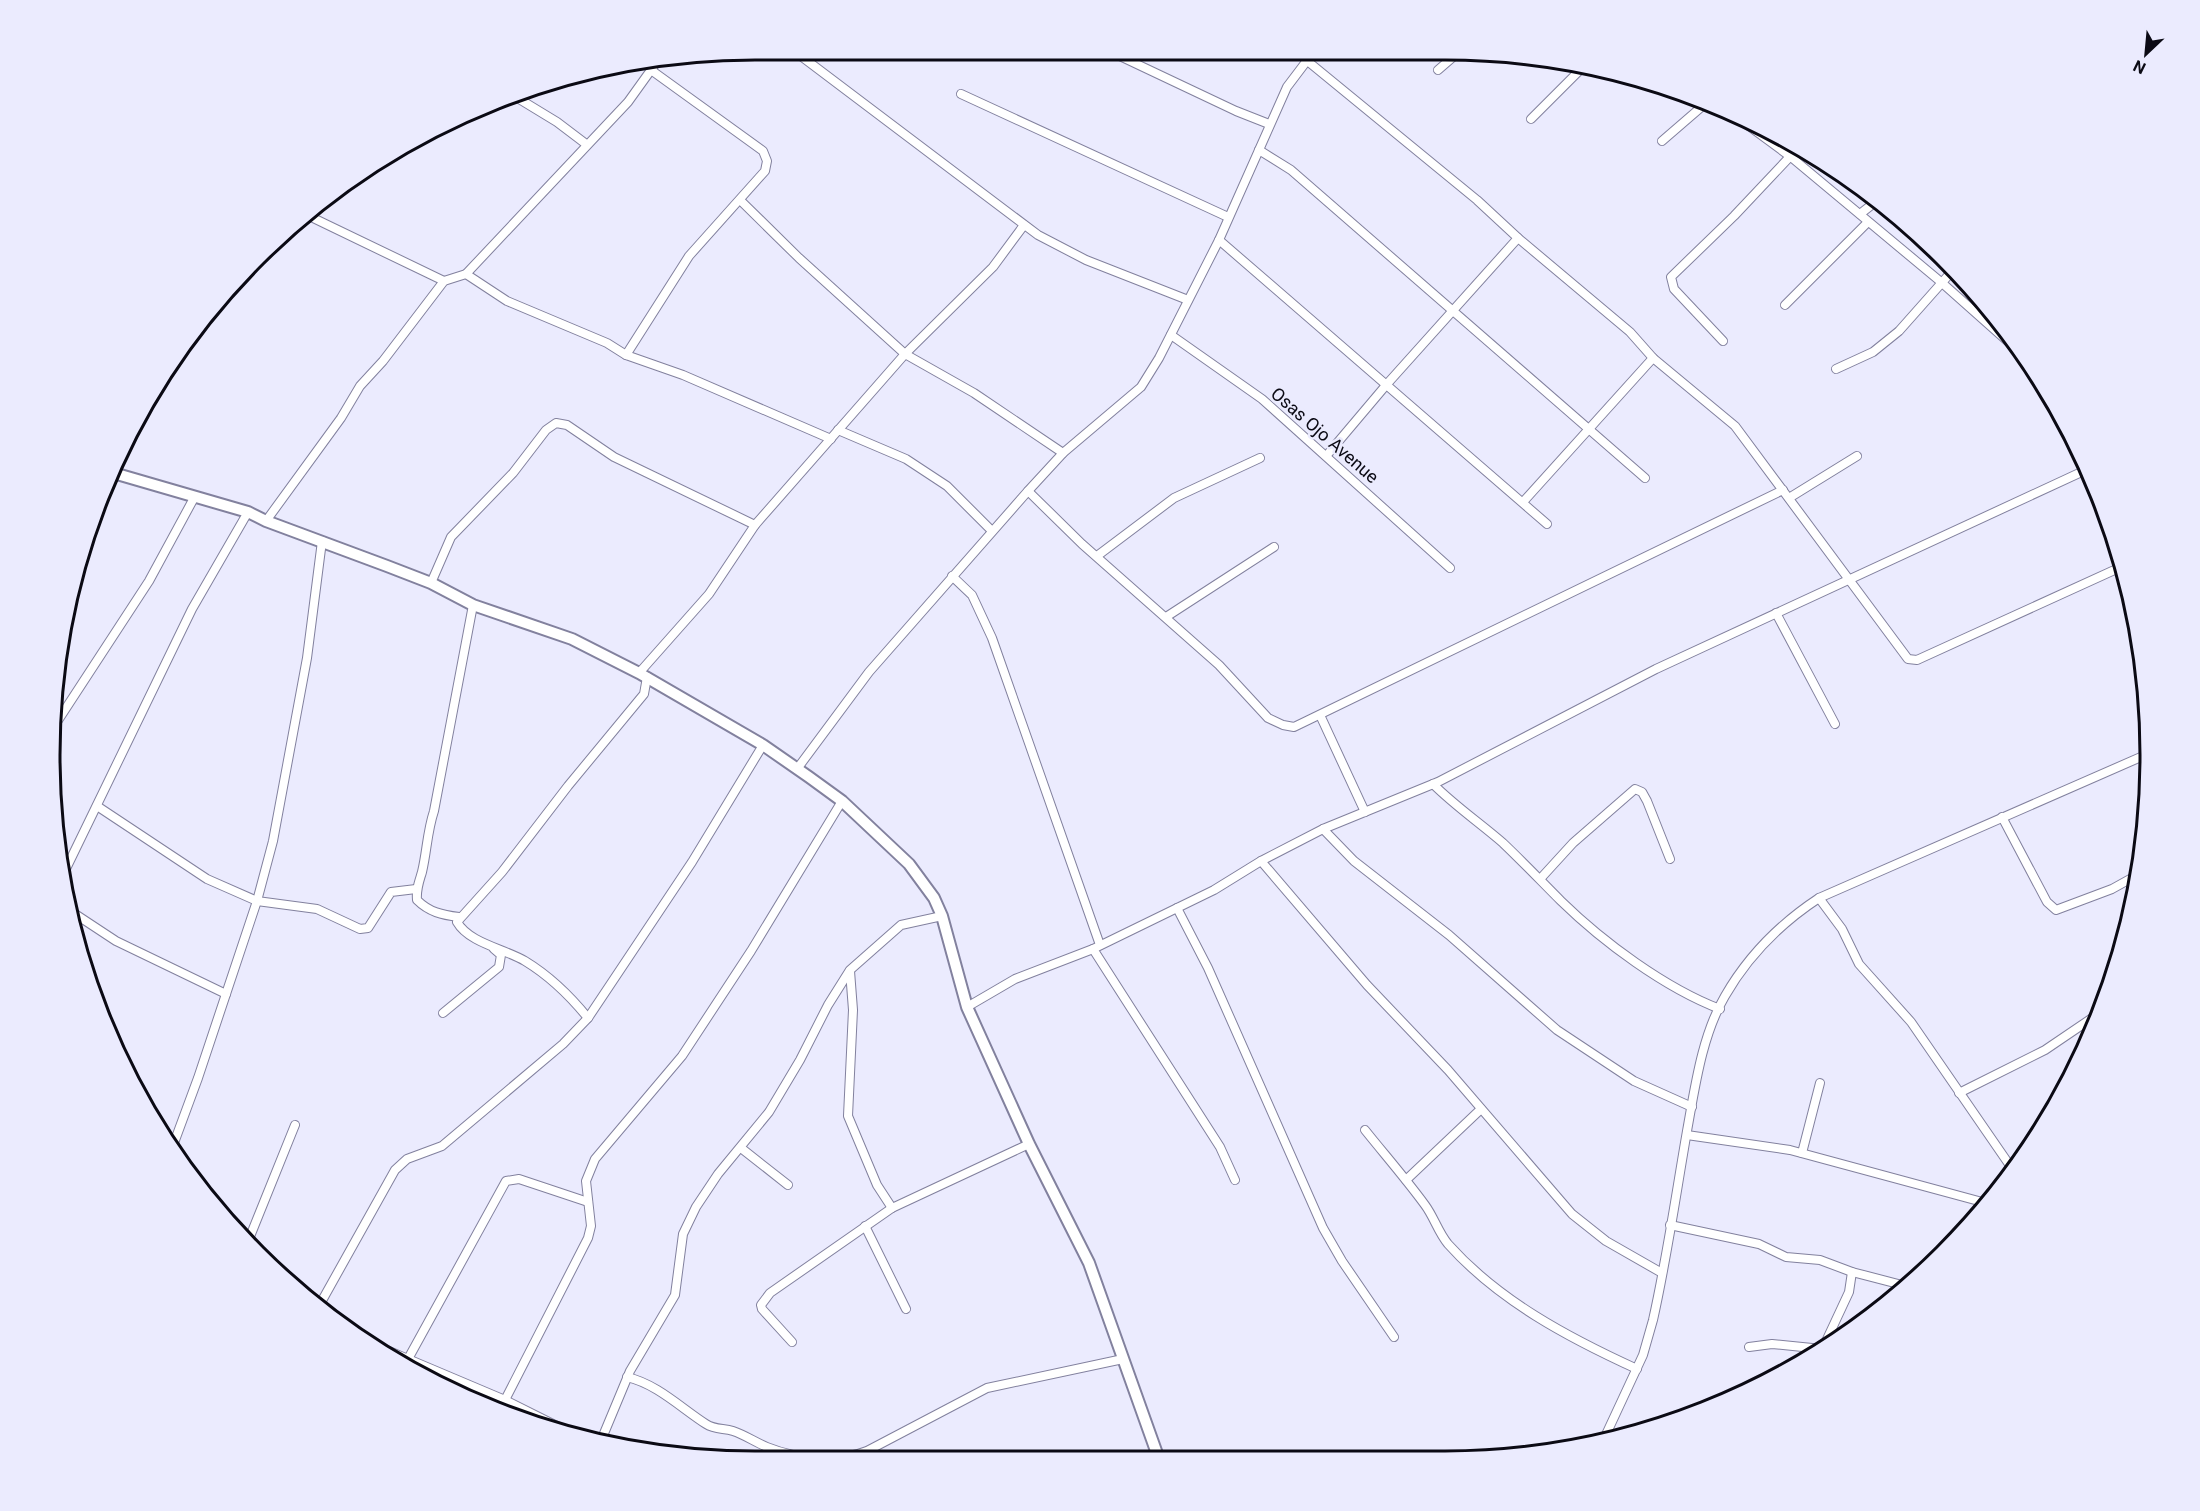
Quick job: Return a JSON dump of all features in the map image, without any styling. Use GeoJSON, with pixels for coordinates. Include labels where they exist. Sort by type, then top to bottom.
{"type":"FeatureCollection","features":[{"type":"Feature","properties":{"kind":"street"},"geometry":{"type":"LineString","coordinates":[[806,60],[1038,235],[1086,260],[1188,300]]}},
{"type":"Feature","properties":{"kind":"street"},"geometry":{"type":"LineString","coordinates":[[1128,60],[1236,111],[1269,124]]}},
{"type":"Feature","properties":{"kind":"street"},"geometry":{"type":"LineString","coordinates":[[797,769],[869,672],[1028,491],[1063,453],[1141,387],[1171,335],[1219,240],[1269,124],[1287,87],[1305,60]]}},
{"type":"Feature","properties":{"kind":"street"},"geometry":{"type":"LineString","coordinates":[[1308,60],[1477,200],[1630,333],[1653,358],[1735,426],[1905,656],[1915,660],[2114,570]]}},
{"type":"Feature","properties":{"kind":"street"},"geometry":{"type":"LineString","coordinates":[[1438,70],[1449,60]]}},
{"type":"Feature","properties":{"kind":"street"},"geometry":{"type":"LineString","coordinates":[[626,355],[690,256],[765,171],[767,161],[763,151],[656,67]]}},
{"type":"Feature","properties":{"kind":"street"},"geometry":{"type":"LineString","coordinates":[[266,521],[341,418],[360,386],[383,361],[444,281],[465,274],[628,102],[653,68]]}},
{"type":"Feature","properties":{"kind":"street"},"geometry":{"type":"LineString","coordinates":[[1531,119],[1577,73]]}},
{"type":"Feature","properties":{"kind":"street"},"geometry":{"type":"LineString","coordinates":[[961,94],[1228,218]]}},
{"type":"Feature","properties":{"kind":"street"},"geometry":{"type":"LineString","coordinates":[[522,101],[557,122],[586,144]]}},
{"type":"Feature","properties":{"kind":"street"},"geometry":{"type":"LineString","coordinates":[[1662,141],[1699,109]]}},
{"type":"Feature","properties":{"kind":"street"},"geometry":{"type":"LineString","coordinates":[[1770,141],[1989,323]]}},
{"type":"Feature","properties":{"kind":"street"},"geometry":{"type":"LineString","coordinates":[[1259,150],[1291,170],[1645,478]]}},
{"type":"Feature","properties":{"kind":"street"},"geometry":{"type":"LineString","coordinates":[[1723,341],[1674,289],[1671,277],[1794,154]]}},
{"type":"Feature","properties":{"kind":"street"},"geometry":{"type":"LineString","coordinates":[[740,200],[799,258],[905,354],[974,393],[1063,453]]}},
{"type":"Feature","properties":{"kind":"street"},"geometry":{"type":"LineString","coordinates":[[1860,214],[1870,206]]}},
{"type":"Feature","properties":{"kind":"street"},"geometry":{"type":"LineString","coordinates":[[314,219],[444,281]]}},
{"type":"Feature","properties":{"kind":"street"},"geometry":{"type":"LineString","coordinates":[[1785,305],[1867,223]]}},
{"type":"Feature","properties":{"kind":"street"},"geometry":{"type":"LineString","coordinates":[[588,1018],[575,1003],[525,962],[460,927],[457,922],[459,917],[502,872],[568,786],[644,694],[643,675],[709,594],[755,525],[905,354],[993,267],[1023,225]]}},
{"type":"Feature","properties":{"kind":"street"},"geometry":{"type":"LineString","coordinates":[[1327,455],[1453,309],[1518,238]]}},
{"type":"Feature","properties":{"kind":"street"},"geometry":{"type":"LineString","coordinates":[[1219,240],[1547,524]]}},
{"type":"Feature","properties":{"kind":"street"},"geometry":{"type":"LineString","coordinates":[[465,274],[507,301],[607,343],[626,355],[683,375],[831,440]]}},
{"type":"Feature","properties":{"kind":"street"},"geometry":{"type":"LineString","coordinates":[[1836,369],[1873,352],[1899,331],[1947,276]]}},
{"type":"Feature","properties":{"kind":"street","name":"Osas Ojo Avenue"},"geometry":{"type":"LineString","coordinates":[[1171,335],[1208,358],[1262,399],[1327,455],[1450,568]]}},
{"type":"Feature","properties":{"kind":"street"},"geometry":{"type":"LineString","coordinates":[[1523,502],[1653,358]]}},
{"type":"Feature","properties":{"kind":"street"},"geometry":{"type":"LineString","coordinates":[[431,583],[451,537],[513,473],[546,430],[556,423],[567,425],[614,458],[755,525]]}},
{"type":"Feature","properties":{"kind":"street"},"geometry":{"type":"LineString","coordinates":[[838,430],[906,459],[947,486],[992,531]]}},
{"type":"Feature","properties":{"kind":"street"},"geometry":{"type":"LineString","coordinates":[[1789,498],[1857,456]]}},
{"type":"Feature","properties":{"kind":"street"},"geometry":{"type":"LineString","coordinates":[[1097,556],[1174,498],[1260,458]]}},
{"type":"Feature","properties":{"kind":"street"},"geometry":{"type":"LineString","coordinates":[[967,1007],[1015,979],[1097,947],[1214,890],[1261,861],[1323,829],[1433,784],[1656,669],[1848,579],[1911,553],[2080,473]]}},
{"type":"Feature","properties":{"kind":"street"},"geometry":{"type":"LineString","coordinates":[[120,475],[248,512],[266,521],[431,583],[473,605],[572,639],[643,675],[764,745],[842,801],[909,864],[934,898],[942,916],[967,1007],[1029,1144],[1089,1263],[1156,1451]]}},
{"type":"Feature","properties":{"kind":"street"},"geometry":{"type":"LineString","coordinates":[[1028,491],[1219,665],[1268,718],[1282,725],[1294,727],[1783,490]]}},
{"type":"Feature","properties":{"kind":"street"},"geometry":{"type":"LineString","coordinates":[[61,716],[148,581],[194,498]]}},
{"type":"Feature","properties":{"kind":"street"},"geometry":{"type":"LineString","coordinates":[[69,863],[192,609],[248,512]]}},
{"type":"Feature","properties":{"kind":"street"},"geometry":{"type":"LineString","coordinates":[[175,1139],[257,901],[290,756],[307,658],[322,541]]}},
{"type":"Feature","properties":{"kind":"street"},"geometry":{"type":"LineString","coordinates":[[1166,617],[1274,547]]}},
{"type":"Feature","properties":{"kind":"street"},"geometry":{"type":"LineString","coordinates":[[952,576],[972,595],[992,638],[1097,947],[1220,1147],[1235,1180]]}},
{"type":"Feature","properties":{"kind":"street"},"geometry":{"type":"LineString","coordinates":[[459,917],[437,914],[425,908],[417,900],[416,889],[423,864],[427,833],[434,811],[473,605]]}},
{"type":"Feature","properties":{"kind":"street"},"geometry":{"type":"LineString","coordinates":[[1776,613],[1834,723]]}},
{"type":"Feature","properties":{"kind":"street"},"geometry":{"type":"LineString","coordinates":[[1320,715],[1365,812]]}},
{"type":"Feature","properties":{"kind":"street"},"geometry":{"type":"LineString","coordinates":[[323,1299],[395,1170],[406,1159],[442,1146],[563,1044],[588,1018],[693,862],[764,745]]}},
{"type":"Feature","properties":{"kind":"street"},"geometry":{"type":"LineString","coordinates":[[1608,1431],[1637,1369],[1653,1320],[1692,1107],[1708,1036],[1720,1009],[1749,961],[1793,915],[1819,898],[2140,757]]}},
{"type":"Feature","properties":{"kind":"street"},"geometry":{"type":"LineString","coordinates":[[1433,784],[1541,878],[1562,902],[1626,954],[1689,994],[1720,1009]]}},
{"type":"Feature","properties":{"kind":"street"},"geometry":{"type":"LineString","coordinates":[[1541,878],[1573,843],[1635,789],[1642,792],[1647,801],[1670,860]]}},
{"type":"Feature","properties":{"kind":"street"},"geometry":{"type":"LineString","coordinates":[[505,1400],[588,1238],[591,1226],[586,1181],[595,1159],[682,1056],[751,951],[842,801]]}},
{"type":"Feature","properties":{"kind":"street"},"geometry":{"type":"LineString","coordinates":[[97,806],[207,879],[257,901],[316,909],[365,930],[391,892],[416,889]]}},
{"type":"Feature","properties":{"kind":"street"},"geometry":{"type":"LineString","coordinates":[[2002,817],[2047,902],[2056,910],[2112,889],[2129,880]]}},
{"type":"Feature","properties":{"kind":"street"},"geometry":{"type":"LineString","coordinates":[[1323,829],[1354,861],[1449,935],[1557,1030],[1634,1081],[1692,1107]]}},
{"type":"Feature","properties":{"kind":"street"},"geometry":{"type":"LineString","coordinates":[[1261,861],[1367,985],[1448,1070],[1572,1214],[1606,1241],[1662,1273]]}},
{"type":"Feature","properties":{"kind":"street"},"geometry":{"type":"LineString","coordinates":[[1819,898],[1842,929],[1858,964],[1911,1022],[2008,1163]]}},
{"type":"Feature","properties":{"kind":"street"},"geometry":{"type":"LineString","coordinates":[[1177,908],[1213,979],[1319,1220],[1342,1261],[1394,1337]]}},
{"type":"Feature","properties":{"kind":"street"},"geometry":{"type":"LineString","coordinates":[[604,1434],[627,1377],[675,1295],[683,1234],[696,1207],[718,1174],[769,1112],[850,970],[901,925],[942,916]]}},
{"type":"Feature","properties":{"kind":"street"},"geometry":{"type":"LineString","coordinates":[[79,917],[116,941],[226,994]]}},
{"type":"Feature","properties":{"kind":"street"},"geometry":{"type":"LineString","coordinates":[[443,1013],[499,967],[501,955],[489,944]]}},
{"type":"Feature","properties":{"kind":"street"},"geometry":{"type":"LineString","coordinates":[[850,970],[853,1010],[848,1116],[877,1185],[892,1208]]}},
{"type":"Feature","properties":{"kind":"street"},"geometry":{"type":"LineString","coordinates":[[1959,1093],[2045,1050],[2087,1021]]}},
{"type":"Feature","properties":{"kind":"street"},"geometry":{"type":"LineString","coordinates":[[1802,1153],[1820,1083]]}},
{"type":"Feature","properties":{"kind":"street"},"geometry":{"type":"LineString","coordinates":[[1406,1180],[1481,1109]]}},
{"type":"Feature","properties":{"kind":"street"},"geometry":{"type":"LineString","coordinates":[[251,1233],[295,1125]]}},
{"type":"Feature","properties":{"kind":"street"},"geometry":{"type":"LineString","coordinates":[[1365,1130],[1426,1207],[1447,1243],[1497,1287],[1559,1332],[1637,1369]]}},
{"type":"Feature","properties":{"kind":"street"},"geometry":{"type":"LineString","coordinates":[[1687,1135],[1802,1153],[1978,1201]]}},
{"type":"Feature","properties":{"kind":"street"},"geometry":{"type":"LineString","coordinates":[[792,1342],[762,1309],[764,1300],[788,1280],[892,1208],[1029,1144]]}},
{"type":"Feature","properties":{"kind":"street"},"geometry":{"type":"LineString","coordinates":[[741,1148],[788,1185]]}},
{"type":"Feature","properties":{"kind":"street"},"geometry":{"type":"LineString","coordinates":[[408,1358],[506,1181],[519,1179],[588,1202]]}},
{"type":"Feature","properties":{"kind":"street"},"geometry":{"type":"LineString","coordinates":[[1670,1225],[1750,1241],[1772,1248],[1786,1257],[1820,1260],[1852,1272],[1896,1284]]}},
{"type":"Feature","properties":{"kind":"street"},"geometry":{"type":"LineString","coordinates":[[865,1226],[906,1309]]}},
{"type":"Feature","properties":{"kind":"street"},"geometry":{"type":"LineString","coordinates":[[1828,1336],[1849,1292],[1852,1272]]}},
{"type":"Feature","properties":{"kind":"street"},"geometry":{"type":"LineString","coordinates":[[1749,1347],[1772,1344],[1808,1348]]}},
{"type":"Feature","properties":{"kind":"street"},"geometry":{"type":"LineString","coordinates":[[863,1451],[987,1388],[1123,1359]]}},
{"type":"Feature","properties":{"kind":"street"},"geometry":{"type":"LineString","coordinates":[[418,1363],[535,1415]]}},
{"type":"Feature","properties":{"kind":"street"},"geometry":{"type":"LineString","coordinates":[[627,1377],[640,1380],[652,1387],[710,1426],[734,1431],[781,1451]]}}]}
